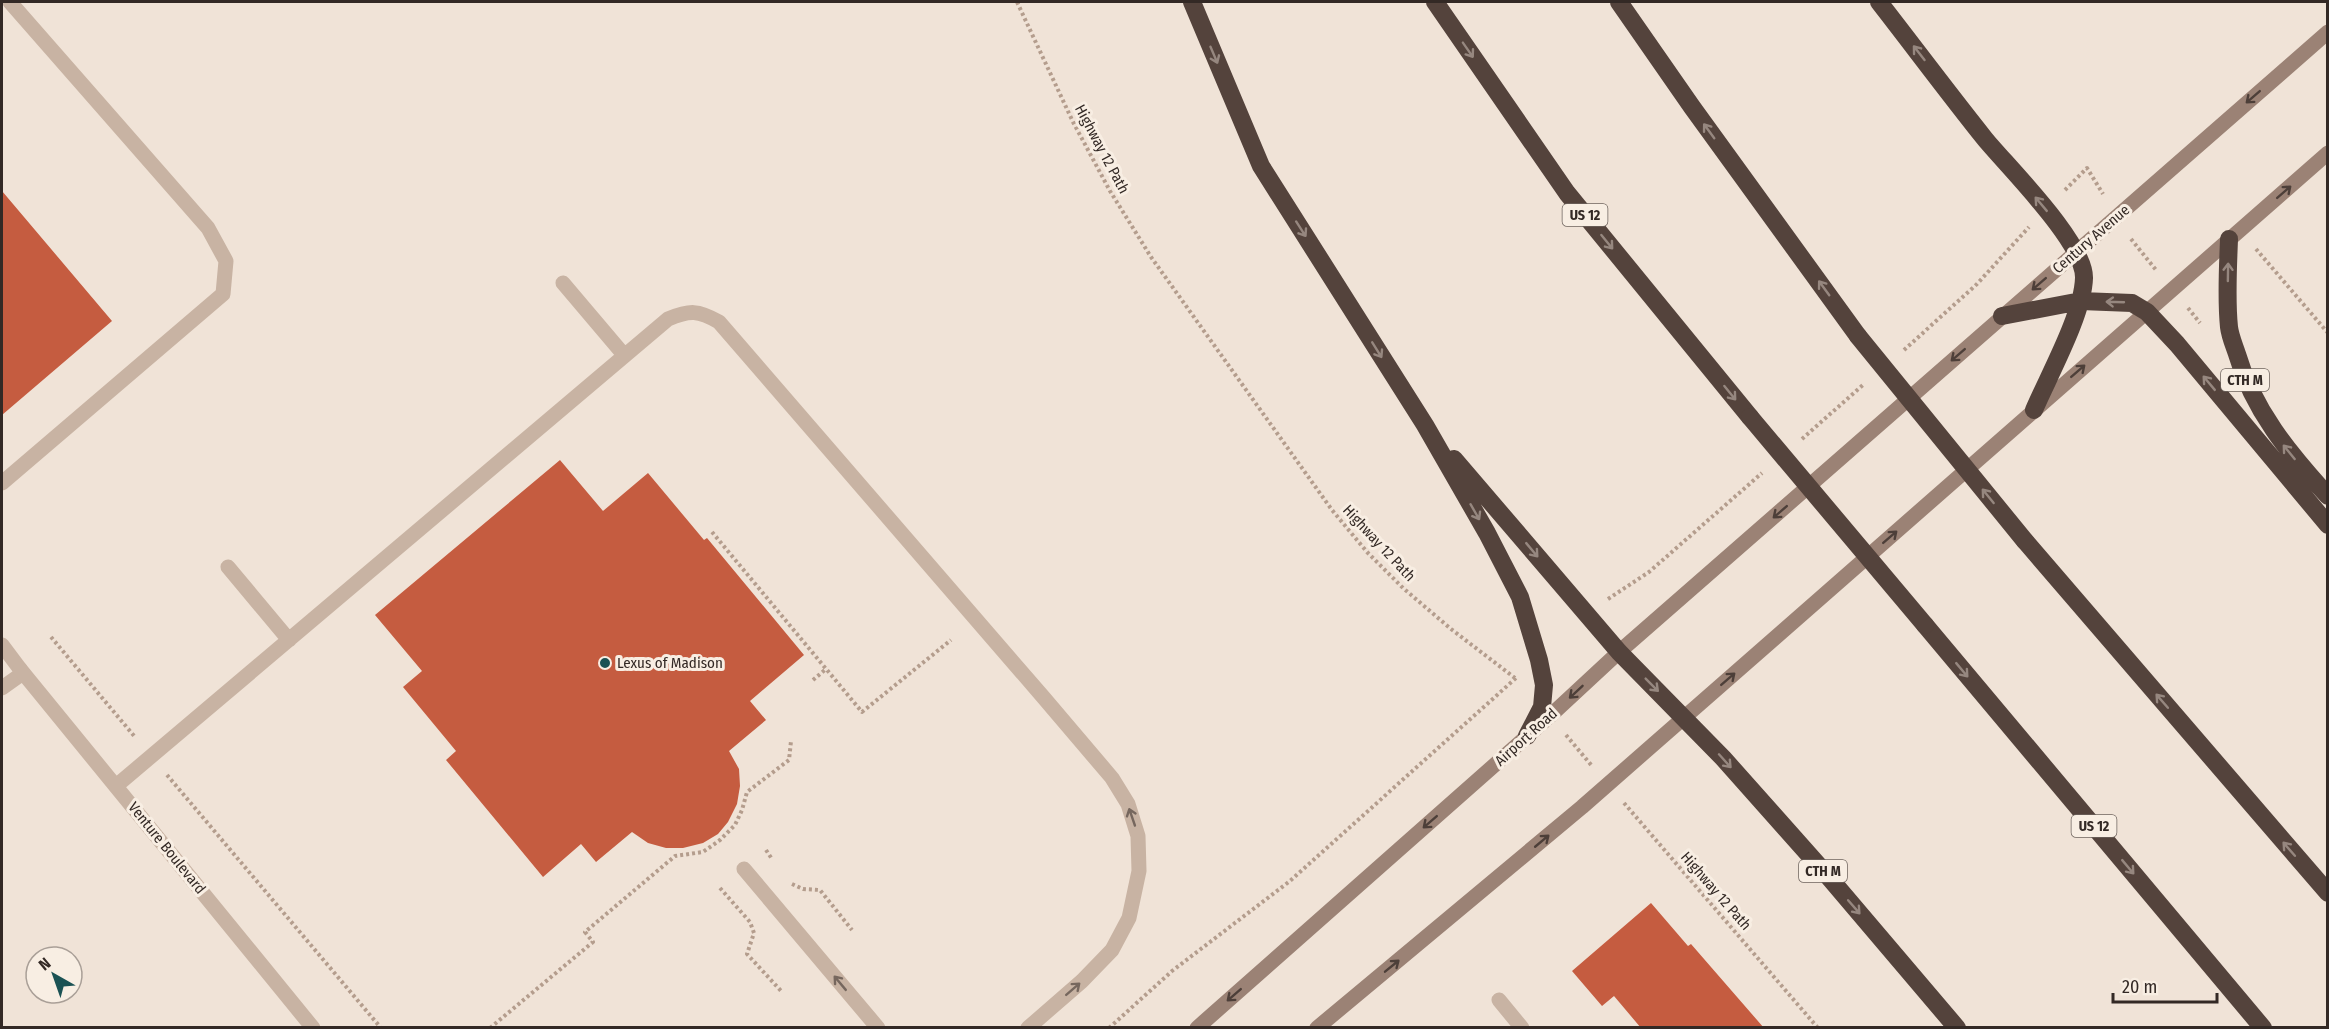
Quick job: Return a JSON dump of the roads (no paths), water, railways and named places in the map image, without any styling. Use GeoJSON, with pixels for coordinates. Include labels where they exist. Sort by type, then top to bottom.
{"type":"FeatureCollection","features":[{"type":"Feature","properties":{"kind":"highway"},"geometry":{"type":"LineString","coordinates":[[1192,2],[1261,166],[1425,425],[1487,533],[1520,597],[1541,668],[1546,712],[1527,736]]}},
{"type":"Feature","properties":{"kind":"highway","name":"US 12"},"geometry":{"type":"LineString","coordinates":[[1435,2],[1567,193],[1750,417],[2263,1028]]}},
{"type":"Feature","properties":{"kind":"highway"},"geometry":{"type":"LineString","coordinates":[[1619,2],[1858,336],[2025,541],[2328,893]]}},
{"type":"Feature","properties":{"kind":"highway"},"geometry":{"type":"LineString","coordinates":[[1879,2],[1986,140],[2046,209],[2076,252],[2084,276],[2081,301],[2034,410]]}},
{"type":"Feature","properties":{"kind":"highway","name":"CTH M"},"geometry":{"type":"LineString","coordinates":[[2235,235],[2227,271],[2229,329],[2246,381],[2267,422],[2287,450],[2328,496]]}},
{"type":"Feature","properties":{"kind":"highway"},"geometry":{"type":"LineString","coordinates":[[2002,316],[2081,301],[2132,303],[2147,312],[2177,344],[2328,525]]}},
{"type":"Feature","properties":{"kind":"highway"},"geometry":{"type":"LineString","coordinates":[[1425,425],[1619,652],[1684,718]]}},
{"type":"Feature","properties":{"kind":"highway","name":"CTH M"},"geometry":{"type":"LineString","coordinates":[[1684,718],[1827,875],[1957,1028]]}},
{"type":"Feature","properties":{"kind":"main road","name":"Century Avenue"},"geometry":{"type":"LineString","coordinates":[[1855,446],[2328,32]]}},
{"type":"Feature","properties":{"kind":"main road"},"geometry":{"type":"LineString","coordinates":[[1317,1028],[1608,784],[2328,153]]}},
{"type":"Feature","properties":{"kind":"main road","name":"Airport Road"},"geometry":{"type":"LineString","coordinates":[[1546,712],[1619,652],[1855,446]]}},
{"type":"Feature","properties":{"kind":"main road","name":"Airport Road"},"geometry":{"type":"LineString","coordinates":[[1197,1028],[1527,736]]}},
{"type":"Feature","properties":{"kind":"street"},"geometry":{"type":"LineString","coordinates":[[2,483],[223,294],[226,261],[208,228],[10,2]]}},
{"type":"Feature","properties":{"kind":"street"},"geometry":{"type":"LineString","coordinates":[[563,283],[624,355]]}},
{"type":"Feature","properties":{"kind":"street"},"geometry":{"type":"LineString","coordinates":[[116,786],[668,319],[684,312],[702,313],[719,322],[1112,778],[1128,804],[1138,836],[1139,871],[1129,918],[1112,950],[1082,981],[1028,1028]]}},
{"type":"Feature","properties":{"kind":"street"},"geometry":{"type":"LineString","coordinates":[[228,567],[289,640]]}},
{"type":"Feature","properties":{"kind":"street","name":"Venture Boulevard"},"geometry":{"type":"LineString","coordinates":[[2,645],[313,1028]]}},
{"type":"Feature","properties":{"kind":"street"},"geometry":{"type":"LineString","coordinates":[[2,688],[21,671]]}},
{"type":"Feature","properties":{"kind":"street"},"geometry":{"type":"LineString","coordinates":[[744,868],[878,1028]]}},
{"type":"Feature","properties":{"kind":"street"},"geometry":{"type":"LineString","coordinates":[[1499,1000],[1522,1028]]}},
{"type":"Feature","properties":{"kind":"place","name":"Lexus of Madison"},"geometry":{"type":"Point","coordinates":[605,663]}}]}
